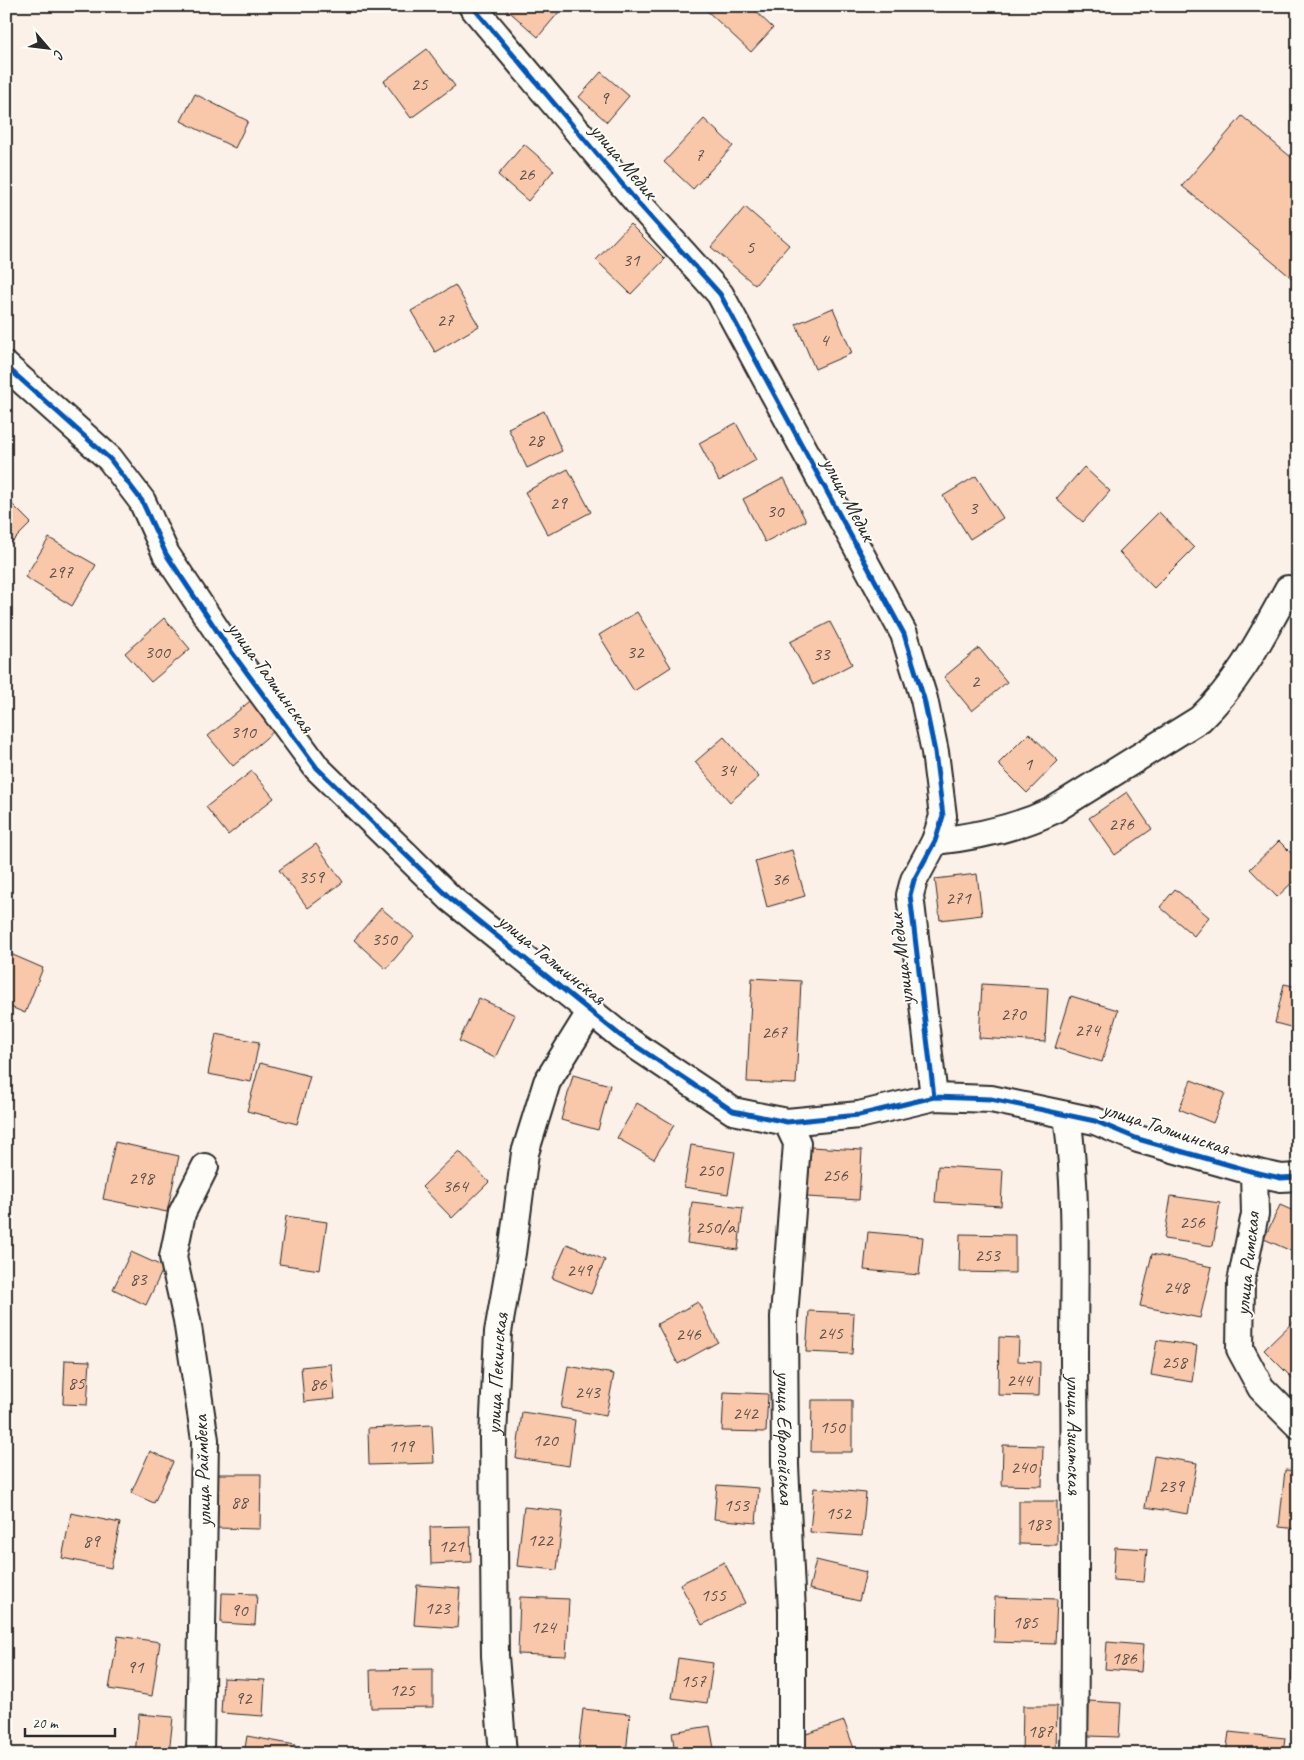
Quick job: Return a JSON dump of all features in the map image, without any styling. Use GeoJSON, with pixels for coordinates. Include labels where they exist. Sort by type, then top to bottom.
{"type":"FeatureCollection","features":[{"type":"Feature","properties":{"kind":"street","name":"улица Медик"},"geometry":{"type":"LineString","coordinates":[[472,6],[639,204],[720,294],[904,634],[924,699],[936,752],[943,816],[935,841],[914,880],[910,895],[934,1097]]}},
{"type":"Feature","properties":{"kind":"street","name":"улица Талшинская"},"geometry":{"type":"LineString","coordinates":[[6,366],[110,459],[137,494],[166,554],[225,642],[317,768],[451,899],[621,1036],[733,1111],[787,1122],[859,1115],[934,1097],[991,1099],[1095,1121],[1148,1142],[1254,1172],[1281,1178],[1298,1176]]}},
{"type":"Feature","properties":{"kind":"street"},"geometry":{"type":"LineString","coordinates":[[935,841],[964,838],[1029,822],[1052,811],[1200,719],[1221,699],[1244,667],[1288,589]]}},
{"type":"Feature","properties":{"kind":"street","name":"улица Пекинская"},"geometry":{"type":"LineString","coordinates":[[504,1754],[495,1656],[493,1438],[498,1332],[512,1253],[525,1153],[547,1082],[591,1011]]}},
{"type":"Feature","properties":{"kind":"street","name":"улица Азиатская"},"geometry":{"type":"LineString","coordinates":[[1067,1115],[1072,1152],[1074,1278],[1076,1616],[1074,1754]]}},
{"type":"Feature","properties":{"kind":"street","name":"улица Европейская"},"geometry":{"type":"LineString","coordinates":[[787,1122],[797,1143],[784,1317],[786,1465],[792,1612],[792,1754]]}},
{"type":"Feature","properties":{"kind":"street","name":"улица Раймбека"},"geometry":{"type":"LineString","coordinates":[[200,1754],[205,1440],[187,1320],[173,1257],[182,1213],[205,1167]]}},
{"type":"Feature","properties":{"kind":"street","name":"улица Римская"},"geometry":{"type":"LineString","coordinates":[[1254,1172],[1255,1214],[1242,1282],[1240,1349],[1261,1388],[1298,1424]]}},
{"type":"Feature","properties":{"kind":"building"},"geometry":{"type":"Polygon","coordinates":[[[503,6],[564,6],[538,37],[503,6]]]}},
{"type":"Feature","properties":{"kind":"building"},"geometry":{"type":"Polygon","coordinates":[[[707,6],[750,6],[773,28],[751,52],[705,9],[707,6]]]}},
{"type":"Feature","properties":{"kind":"building"},"geometry":{"type":"Polygon","coordinates":[[[427,49],[455,86],[411,118],[384,81],[427,49]]]}},
{"type":"Feature","properties":{"kind":"building"},"geometry":{"type":"Polygon","coordinates":[[[601,72],[629,96],[607,122],[579,97],[601,72]]]}},
{"type":"Feature","properties":{"kind":"building"},"geometry":{"type":"Polygon","coordinates":[[[195,94],[248,121],[235,148],[181,121],[195,94]]]}},
{"type":"Feature","properties":{"kind":"building"},"geometry":{"type":"Polygon","coordinates":[[[1242,116],[1298,163],[1298,276],[1294,280],[1182,186],[1242,116]]]}},
{"type":"Feature","properties":{"kind":"building"},"geometry":{"type":"Polygon","coordinates":[[[704,119],[733,146],[693,189],[664,162],[704,119]]]}},
{"type":"Feature","properties":{"kind":"building"},"geometry":{"type":"Polygon","coordinates":[[[524,144],[554,170],[528,201],[498,175],[524,144]]]}},
{"type":"Feature","properties":{"kind":"building"},"geometry":{"type":"Polygon","coordinates":[[[745,207],[789,245],[755,285],[711,247],[745,207]]]}},
{"type":"Feature","properties":{"kind":"building"},"geometry":{"type":"Polygon","coordinates":[[[630,224],[665,259],[631,294],[596,260],[630,224]]]}},
{"type":"Feature","properties":{"kind":"building"},"geometry":{"type":"Polygon","coordinates":[[[455,285],[479,326],[435,352],[411,311],[455,285]]]}},
{"type":"Feature","properties":{"kind":"building"},"geometry":{"type":"Polygon","coordinates":[[[833,308],[852,353],[815,369],[796,324],[833,308]]]}},
{"type":"Feature","properties":{"kind":"building"},"geometry":{"type":"Polygon","coordinates":[[[544,411],[562,451],[527,468],[508,428],[544,411]]]}},
{"type":"Feature","properties":{"kind":"building"},"geometry":{"type":"Polygon","coordinates":[[[736,423],[756,460],[719,481],[699,443],[736,423]]]}},
{"type":"Feature","properties":{"kind":"building"},"geometry":{"type":"Polygon","coordinates":[[[1084,467],[1110,491],[1083,522],[1056,499],[1084,467]]]}},
{"type":"Feature","properties":{"kind":"building"},"geometry":{"type":"Polygon","coordinates":[[[568,469],[591,512],[548,535],[525,492],[568,469]]]}},
{"type":"Feature","properties":{"kind":"building"},"geometry":{"type":"Polygon","coordinates":[[[976,476],[1003,518],[970,539],[943,496],[976,476]]]}},
{"type":"Feature","properties":{"kind":"building"},"geometry":{"type":"Polygon","coordinates":[[[784,478],[806,521],[765,542],[743,499],[784,478]]]}},
{"type":"Feature","properties":{"kind":"building"},"geometry":{"type":"Polygon","coordinates":[[[6,498],[31,523],[6,548],[6,498]]]}},
{"type":"Feature","properties":{"kind":"building"},"geometry":{"type":"Polygon","coordinates":[[[1159,512],[1194,548],[1154,588],[1119,552],[1159,512]]]}},
{"type":"Feature","properties":{"kind":"building"},"geometry":{"type":"Polygon","coordinates":[[[49,538],[96,565],[72,606],[25,577],[49,538]]]}},
{"type":"Feature","properties":{"kind":"building"},"geometry":{"type":"Polygon","coordinates":[[[637,612],[671,667],[634,691],[599,635],[637,612]]]}},
{"type":"Feature","properties":{"kind":"building"},"geometry":{"type":"Polygon","coordinates":[[[164,618],[190,649],[151,682],[125,653],[164,618]]]}},
{"type":"Feature","properties":{"kind":"building"},"geometry":{"type":"Polygon","coordinates":[[[830,622],[852,664],[813,685],[790,642],[830,622]]]}},
{"type":"Feature","properties":{"kind":"building"},"geometry":{"type":"Polygon","coordinates":[[[979,648],[1007,682],[972,711],[944,677],[979,648]]]}},
{"type":"Feature","properties":{"kind":"building"},"geometry":{"type":"Polygon","coordinates":[[[1298,650],[1298,668],[1289,662],[1298,650]]]}},
{"type":"Feature","properties":{"kind":"building"},"geometry":{"type":"Polygon","coordinates":[[[255,697],[279,727],[233,766],[208,736],[255,697]]]}},
{"type":"Feature","properties":{"kind":"building"},"geometry":{"type":"Polygon","coordinates":[[[1029,733],[1058,761],[1027,793],[998,764],[1029,733]]]}},
{"type":"Feature","properties":{"kind":"building"},"geometry":{"type":"Polygon","coordinates":[[[724,737],[759,777],[730,802],[695,762],[724,737]]]}},
{"type":"Feature","properties":{"kind":"building"},"geometry":{"type":"Polygon","coordinates":[[[252,771],[274,798],[228,835],[206,807],[252,771]]]}},
{"type":"Feature","properties":{"kind":"building"},"geometry":{"type":"Polygon","coordinates":[[[1127,792],[1152,829],[1115,855],[1089,818],[1127,792]]]}},
{"type":"Feature","properties":{"kind":"building"},"geometry":{"type":"Polygon","coordinates":[[[1279,841],[1298,860],[1298,877],[1277,897],[1250,869],[1279,841]]]}},
{"type":"Feature","properties":{"kind":"building"},"geometry":{"type":"Polygon","coordinates":[[[316,844],[343,882],[308,908],[279,870],[316,844]]]}},
{"type":"Feature","properties":{"kind":"building"},"geometry":{"type":"Polygon","coordinates":[[[792,850],[805,896],[767,907],[755,861],[792,850]]]}},
{"type":"Feature","properties":{"kind":"building"},"geometry":{"type":"Polygon","coordinates":[[[977,874],[982,915],[940,920],[935,879],[977,874]]]}},
{"type":"Feature","properties":{"kind":"building"},"geometry":{"type":"Polygon","coordinates":[[[1175,889],[1209,917],[1194,936],[1160,907],[1175,889]]]}},
{"type":"Feature","properties":{"kind":"building"},"geometry":{"type":"Polygon","coordinates":[[[381,908],[414,936],[386,969],[354,940],[381,908]]]}},
{"type":"Feature","properties":{"kind":"building"},"geometry":{"type":"Polygon","coordinates":[[[6,952],[43,968],[25,1013],[6,1005],[6,952]]]}},
{"type":"Feature","properties":{"kind":"building"},"geometry":{"type":"Polygon","coordinates":[[[752,978],[801,981],[796,1084],[747,1082],[752,978]]]}},
{"type":"Feature","properties":{"kind":"building"},"geometry":{"type":"Polygon","coordinates":[[[982,984],[1048,988],[1045,1042],[979,1038],[982,984]]]}},
{"type":"Feature","properties":{"kind":"building"},"geometry":{"type":"Polygon","coordinates":[[[1284,984],[1298,987],[1298,1029],[1275,1023],[1284,984]]]}},
{"type":"Feature","properties":{"kind":"building"},"geometry":{"type":"Polygon","coordinates":[[[1071,996],[1118,1010],[1102,1062],[1055,1048],[1071,996]]]}},
{"type":"Feature","properties":{"kind":"building"},"geometry":{"type":"Polygon","coordinates":[[[479,998],[515,1015],[495,1058],[459,1041],[479,998]]]}},
{"type":"Feature","properties":{"kind":"building"},"geometry":{"type":"Polygon","coordinates":[[[216,1034],[259,1042],[251,1082],[208,1074],[216,1034]]]}},
{"type":"Feature","properties":{"kind":"building"},"geometry":{"type":"Polygon","coordinates":[[[260,1063],[310,1076],[297,1124],[247,1111],[260,1063]]]}},
{"type":"Feature","properties":{"kind":"building"},"geometry":{"type":"Polygon","coordinates":[[[573,1075],[610,1085],[598,1130],[561,1120],[573,1075]]]}},
{"type":"Feature","properties":{"kind":"building"},"geometry":{"type":"Polygon","coordinates":[[[1191,1080],[1225,1093],[1213,1123],[1179,1109],[1191,1080]]]}},
{"type":"Feature","properties":{"kind":"building"},"geometry":{"type":"Polygon","coordinates":[[[637,1103],[674,1125],[654,1159],[617,1138],[637,1103]]]}},
{"type":"Feature","properties":{"kind":"building"},"geometry":{"type":"Polygon","coordinates":[[[115,1142],[179,1156],[167,1212],[103,1199],[115,1142]]]}},
{"type":"Feature","properties":{"kind":"building"},"geometry":{"type":"Polygon","coordinates":[[[691,1145],[735,1152],[728,1194],[684,1187],[691,1145]]]}},
{"type":"Feature","properties":{"kind":"building"},"geometry":{"type":"Polygon","coordinates":[[[811,1147],[862,1150],[859,1200],[807,1197],[811,1147]]]}},
{"type":"Feature","properties":{"kind":"building"},"geometry":{"type":"Polygon","coordinates":[[[459,1151],[489,1182],[452,1218],[422,1187],[459,1151]]]}},
{"type":"Feature","properties":{"kind":"building"},"geometry":{"type":"Polygon","coordinates":[[[938,1166],[1003,1170],[1001,1206],[935,1202],[938,1166]]]}},
{"type":"Feature","properties":{"kind":"building"},"geometry":{"type":"Polygon","coordinates":[[[1171,1196],[1220,1203],[1213,1246],[1164,1239],[1171,1196]]]}},
{"type":"Feature","properties":{"kind":"building"},"geometry":{"type":"Polygon","coordinates":[[[692,1202],[743,1208],[738,1250],[687,1243],[692,1202]]]}},
{"type":"Feature","properties":{"kind":"building"},"geometry":{"type":"Polygon","coordinates":[[[1280,1205],[1298,1213],[1298,1254],[1264,1239],[1280,1205]]]}},
{"type":"Feature","properties":{"kind":"building"},"geometry":{"type":"Polygon","coordinates":[[[286,1216],[327,1222],[320,1270],[279,1264],[286,1216]]]}},
{"type":"Feature","properties":{"kind":"building"},"geometry":{"type":"Polygon","coordinates":[[[868,1232],[923,1237],[919,1275],[864,1270],[868,1232]]]}},
{"type":"Feature","properties":{"kind":"building"},"geometry":{"type":"Polygon","coordinates":[[[960,1234],[1015,1235],[1015,1273],[959,1272],[960,1234]]]}},
{"type":"Feature","properties":{"kind":"building"},"geometry":{"type":"Polygon","coordinates":[[[567,1244],[605,1260],[591,1294],[552,1278],[567,1244]]]}},
{"type":"Feature","properties":{"kind":"building"},"geometry":{"type":"Polygon","coordinates":[[[131,1252],[164,1267],[146,1305],[113,1289],[131,1252]]]}},
{"type":"Feature","properties":{"kind":"building"},"geometry":{"type":"Polygon","coordinates":[[[1152,1254],[1212,1267],[1200,1318],[1140,1306],[1152,1254]]]}},
{"type":"Feature","properties":{"kind":"building"},"geometry":{"type":"Polygon","coordinates":[[[698,1302],[718,1342],[678,1364],[657,1324],[698,1302]]]}},
{"type":"Feature","properties":{"kind":"building"},"geometry":{"type":"Polygon","coordinates":[[[809,1311],[854,1313],[852,1354],[806,1352],[809,1311]]]}},
{"type":"Feature","properties":{"kind":"building"},"geometry":{"type":"Polygon","coordinates":[[[1296,1319],[1298,1321],[1298,1384],[1264,1350],[1296,1319]]]}},
{"type":"Feature","properties":{"kind":"building"},"geometry":{"type":"Polygon","coordinates":[[[999,1337],[1019,1338],[1018,1361],[1040,1362],[1039,1396],[998,1395],[999,1337]]]}},
{"type":"Feature","properties":{"kind":"building"},"geometry":{"type":"Polygon","coordinates":[[[1157,1340],[1197,1346],[1192,1382],[1151,1375],[1157,1340]]]}},
{"type":"Feature","properties":{"kind":"building"},"geometry":{"type":"Polygon","coordinates":[[[65,1360],[90,1361],[87,1405],[63,1404],[65,1360]]]}},
{"type":"Feature","properties":{"kind":"building"},"geometry":{"type":"Polygon","coordinates":[[[331,1364],[335,1399],[304,1402],[301,1367],[331,1364]]]}},
{"type":"Feature","properties":{"kind":"building"},"geometry":{"type":"Polygon","coordinates":[[[568,1366],[614,1374],[606,1416],[561,1408],[568,1366]]]}},
{"type":"Feature","properties":{"kind":"building"},"geometry":{"type":"Polygon","coordinates":[[[724,1392],[768,1394],[766,1432],[722,1431],[724,1392]]]}},
{"type":"Feature","properties":{"kind":"building"},"geometry":{"type":"Polygon","coordinates":[[[812,1400],[852,1400],[852,1452],[811,1452],[812,1400]]]}},
{"type":"Feature","properties":{"kind":"building"},"geometry":{"type":"Polygon","coordinates":[[[522,1412],[575,1420],[569,1466],[516,1458],[522,1412]]]}},
{"type":"Feature","properties":{"kind":"building"},"geometry":{"type":"Polygon","coordinates":[[[432,1425],[434,1463],[369,1465],[368,1428],[432,1425]]]}},
{"type":"Feature","properties":{"kind":"building"},"geometry":{"type":"Polygon","coordinates":[[[1003,1445],[1043,1446],[1042,1486],[1002,1485],[1003,1445]]]}},
{"type":"Feature","properties":{"kind":"building"},"geometry":{"type":"Polygon","coordinates":[[[150,1451],[173,1462],[154,1503],[131,1493],[150,1451]]]}},
{"type":"Feature","properties":{"kind":"building"},"geometry":{"type":"Polygon","coordinates":[[[1154,1456],[1197,1463],[1188,1514],[1145,1507],[1154,1456]]]}},
{"type":"Feature","properties":{"kind":"building"},"geometry":{"type":"Polygon","coordinates":[[[1285,1470],[1298,1471],[1298,1529],[1279,1527],[1285,1470]]]}},
{"type":"Feature","properties":{"kind":"building"},"geometry":{"type":"Polygon","coordinates":[[[217,1474],[261,1474],[260,1529],[216,1528],[217,1474]]]}},
{"type":"Feature","properties":{"kind":"building"},"geometry":{"type":"Polygon","coordinates":[[[717,1485],[759,1488],[756,1523],[714,1519],[717,1485]]]}},
{"type":"Feature","properties":{"kind":"building"},"geometry":{"type":"Polygon","coordinates":[[[814,1488],[866,1493],[862,1536],[810,1532],[814,1488]]]}},
{"type":"Feature","properties":{"kind":"building"},"geometry":{"type":"Polygon","coordinates":[[[1019,1501],[1057,1501],[1057,1545],[1019,1544],[1019,1501]]]}},
{"type":"Feature","properties":{"kind":"building"},"geometry":{"type":"Polygon","coordinates":[[[524,1507],[563,1511],[557,1570],[517,1566],[524,1507]]]}},
{"type":"Feature","properties":{"kind":"building"},"geometry":{"type":"Polygon","coordinates":[[[71,1513],[120,1523],[111,1568],[62,1558],[71,1513]]]}},
{"type":"Feature","properties":{"kind":"building"},"geometry":{"type":"Polygon","coordinates":[[[470,1526],[471,1562],[431,1564],[430,1527],[470,1526]]]}},
{"type":"Feature","properties":{"kind":"building"},"geometry":{"type":"Polygon","coordinates":[[[1115,1547],[1147,1549],[1144,1582],[1113,1580],[1115,1547]]]}},
{"type":"Feature","properties":{"kind":"building"},"geometry":{"type":"Polygon","coordinates":[[[816,1560],[866,1572],[859,1601],[809,1589],[816,1560]]]}},
{"type":"Feature","properties":{"kind":"building"},"geometry":{"type":"Polygon","coordinates":[[[724,1562],[745,1603],[702,1625],[680,1584],[724,1562]]]}},
{"type":"Feature","properties":{"kind":"building"},"geometry":{"type":"Polygon","coordinates":[[[417,1585],[460,1588],[457,1628],[414,1625],[417,1585]]]}},
{"type":"Feature","properties":{"kind":"building"},"geometry":{"type":"Polygon","coordinates":[[[222,1593],[257,1594],[255,1625],[221,1623],[222,1593]]]}},
{"type":"Feature","properties":{"kind":"building"},"geometry":{"type":"Polygon","coordinates":[[[520,1597],[569,1599],[566,1656],[518,1654],[520,1597]]]}},
{"type":"Feature","properties":{"kind":"building"},"geometry":{"type":"Polygon","coordinates":[[[995,1597],[1057,1599],[1055,1644],[994,1642],[995,1597]]]}},
{"type":"Feature","properties":{"kind":"building"},"geometry":{"type":"Polygon","coordinates":[[[118,1636],[160,1642],[152,1696],[109,1689],[118,1636]]]}},
{"type":"Feature","properties":{"kind":"building"},"geometry":{"type":"Polygon","coordinates":[[[1295,1638],[1298,1638],[1298,1683],[1291,1683],[1295,1638]]]}},
{"type":"Feature","properties":{"kind":"building"},"geometry":{"type":"Polygon","coordinates":[[[1107,1642],[1143,1645],[1141,1672],[1105,1669],[1107,1642]]]}},
{"type":"Feature","properties":{"kind":"building"},"geometry":{"type":"Polygon","coordinates":[[[678,1658],[713,1663],[707,1703],[672,1698],[678,1658]]]}},
{"type":"Feature","properties":{"kind":"building"},"geometry":{"type":"Polygon","coordinates":[[[433,1669],[433,1707],[371,1708],[370,1670],[433,1669]]]}},
{"type":"Feature","properties":{"kind":"building"},"geometry":{"type":"Polygon","coordinates":[[[223,1678],[265,1680],[263,1716],[221,1713],[223,1678]]]}},
{"type":"Feature","properties":{"kind":"building"},"geometry":{"type":"Polygon","coordinates":[[[1089,1701],[1121,1703],[1119,1737],[1088,1736],[1089,1701]]]}},
{"type":"Feature","properties":{"kind":"building"},"geometry":{"type":"Polygon","coordinates":[[[1023,1706],[1057,1706],[1056,1754],[1022,1754],[1023,1706]]]}},
{"type":"Feature","properties":{"kind":"building"},"geometry":{"type":"Polygon","coordinates":[[[583,1709],[630,1714],[626,1754],[578,1752],[583,1709]]]}},
{"type":"Feature","properties":{"kind":"building"},"geometry":{"type":"Polygon","coordinates":[[[139,1714],[173,1717],[169,1754],[135,1754],[139,1714]]]}},
{"type":"Feature","properties":{"kind":"building"},"geometry":{"type":"Polygon","coordinates":[[[844,1721],[856,1754],[807,1754],[801,1736],[844,1721]]]}},
{"type":"Feature","properties":{"kind":"building"},"geometry":{"type":"Polygon","coordinates":[[[710,1726],[715,1754],[675,1754],[672,1732],[710,1726]]]}},
{"type":"Feature","properties":{"kind":"building"},"geometry":{"type":"Polygon","coordinates":[[[1229,1732],[1285,1738],[1283,1754],[1226,1754],[1229,1732]]]}},
{"type":"Feature","properties":{"kind":"building"},"geometry":{"type":"Polygon","coordinates":[[[247,1736],[295,1745],[293,1754],[244,1754],[247,1736]]]}},
{"type":"Feature","properties":{"kind":"cycle path"},"geometry":{"type":"LineString","coordinates":[[472,6],[639,204],[720,294],[904,634],[924,699],[935,752],[943,816],[935,841],[914,880],[910,895],[934,1097]]}},
{"type":"Feature","properties":{"kind":"cycle path"},"geometry":{"type":"LineString","coordinates":[[6,366],[110,459],[142,501],[166,554],[225,643],[317,768],[451,899],[621,1036],[733,1111],[787,1122],[859,1115],[934,1097],[991,1099],[1095,1121],[1138,1139],[1254,1172],[1281,1178],[1298,1177]]}}]}
